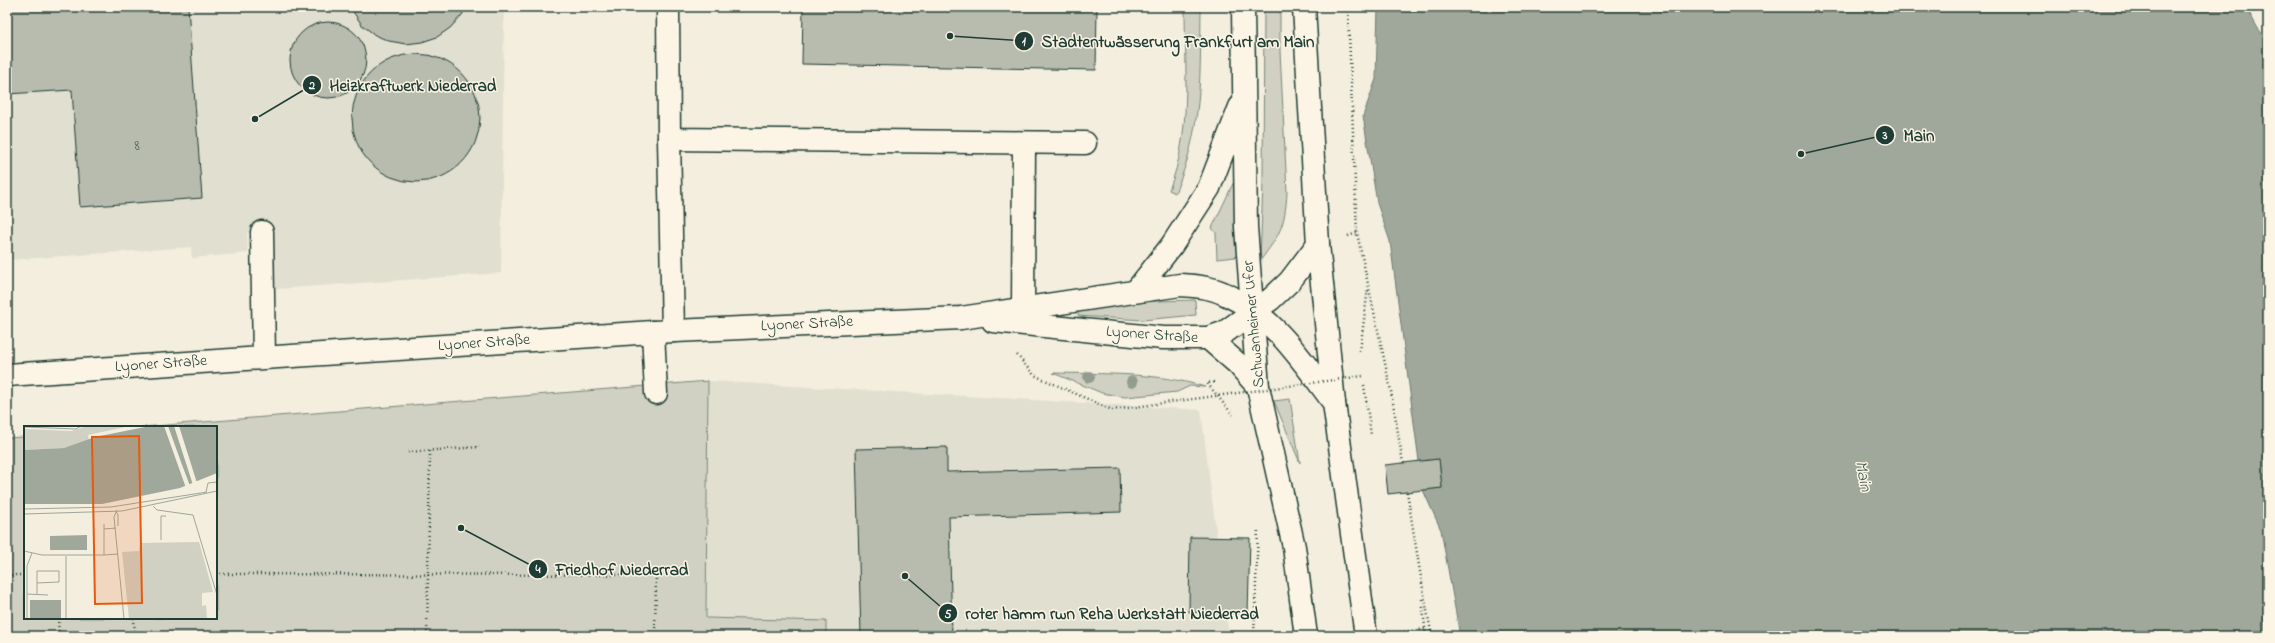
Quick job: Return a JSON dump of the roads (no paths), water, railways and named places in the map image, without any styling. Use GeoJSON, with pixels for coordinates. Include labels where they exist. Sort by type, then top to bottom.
{"type":"FeatureCollection","features":[{"type":"Feature","properties":{"kind":"main road"},"geometry":{"type":"LineString","coordinates":[[656,393],[663,331],[669,139],[668,7]]}},
{"type":"Feature","properties":{"kind":"main road","name":"Schwanheimer Ufer"},"geometry":{"type":"LineString","coordinates":[[1243,7],[1246,227],[1258,387],[1294,547],[1306,636]]}},
{"type":"Feature","properties":{"kind":"main road"},"geometry":{"type":"LineString","coordinates":[[1304,7],[1318,244],[1334,403],[1366,636]]}},
{"type":"Feature","properties":{"kind":"main road"},"geometry":{"type":"LineString","coordinates":[[1136,291],[1172,245],[1208,188],[1244,94]]}},
{"type":"Feature","properties":{"kind":"main road"},"geometry":{"type":"LineString","coordinates":[[669,139],[1085,143]]}},
{"type":"Feature","properties":{"kind":"main road"},"geometry":{"type":"LineString","coordinates":[[1023,308],[1024,142]]}},
{"type":"Feature","properties":{"kind":"main road"},"geometry":{"type":"LineString","coordinates":[[262,232],[264,357]]}},
{"type":"Feature","properties":{"kind":"main road"},"geometry":{"type":"LineString","coordinates":[[1318,244],[1290,281],[1271,299],[1252,311],[1287,341],[1334,403]]}},
{"type":"Feature","properties":{"kind":"main road","name":"Lyoner Straße"},"geometry":{"type":"LineString","coordinates":[[7,375],[663,331],[961,318],[1180,285],[1206,288],[1224,293],[1252,311],[1225,332],[1208,338],[1157,337],[961,318]]}},
{"type":"Feature","properties":{"kind":"main road"},"geometry":{"type":"LineString","coordinates":[[1208,338],[1238,364],[1258,387]]}},
{"type":"Feature","properties":{"kind":"water"},"geometry":{"type":"Polygon","coordinates":[[[1378,7],[2246,7],[2266,43],[2268,52],[2268,636],[1460,636],[1441,530],[1423,490],[1442,488],[1439,459],[1419,461],[1390,241],[1377,203],[1363,116],[1376,79],[1378,7]]]}},
{"type":"Feature","properties":{"kind":"place","name":"Stadtentwässerung Frankfurt am Main"},"geometry":{"type":"Point","coordinates":[950,36]}},
{"type":"Feature","properties":{"kind":"place","name":"Heizkraftwerk Niederrad"},"geometry":{"type":"Point","coordinates":[255,119]}},
{"type":"Feature","properties":{"kind":"place","name":"Main"},"geometry":{"type":"Point","coordinates":[1801,154]}},
{"type":"Feature","properties":{"kind":"place","name":"Friedhof Niederrad"},"geometry":{"type":"Point","coordinates":[461,528]}},
{"type":"Feature","properties":{"kind":"place","name":"roter hamm rwn Reha Werkstatt Niederrad"},"geometry":{"type":"Point","coordinates":[905,576]}}]}
